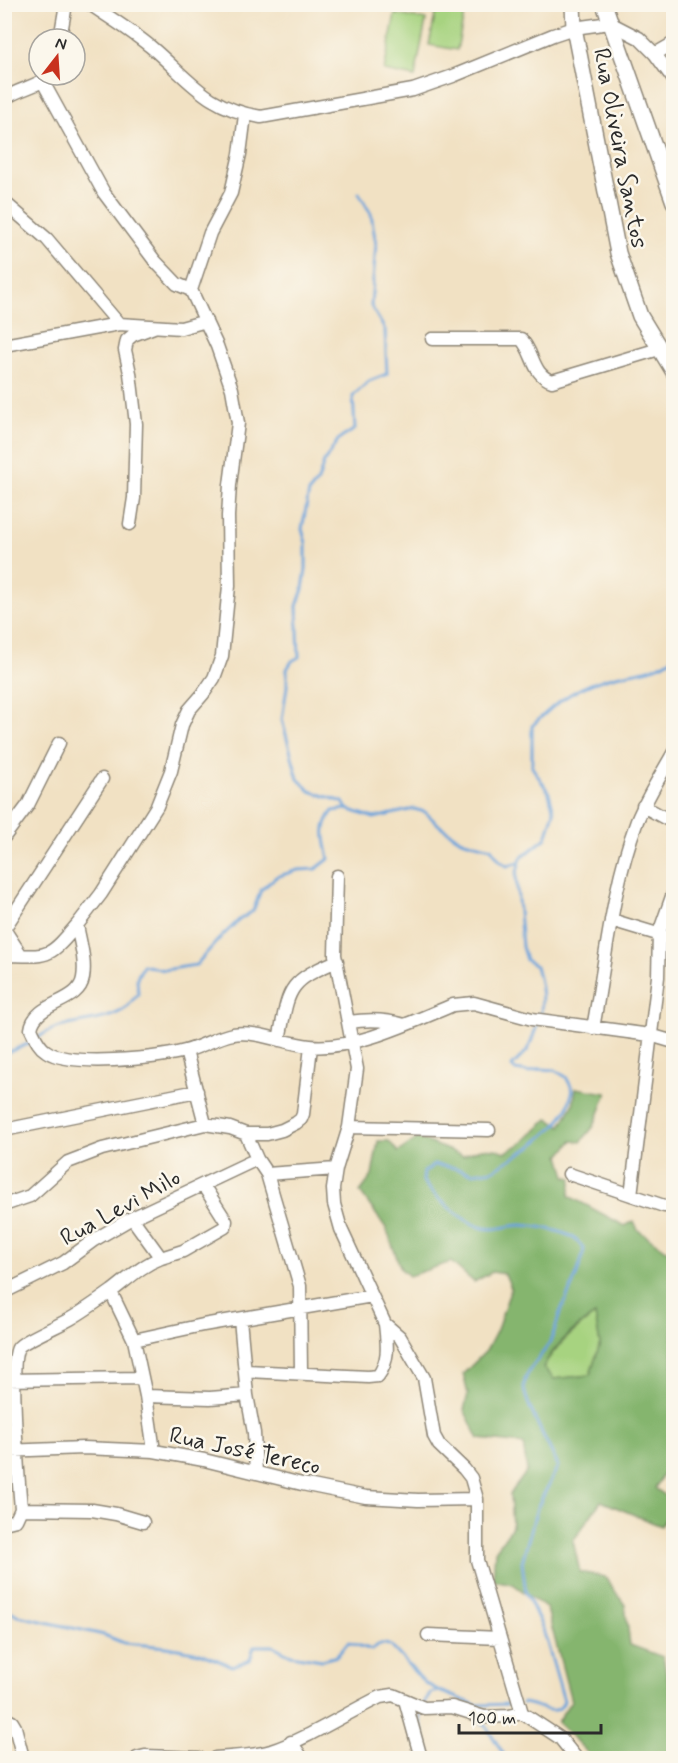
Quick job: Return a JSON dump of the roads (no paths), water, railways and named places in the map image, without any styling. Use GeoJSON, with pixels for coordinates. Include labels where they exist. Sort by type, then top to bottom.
{"type":"FeatureCollection","features":[{"type":"Feature","properties":{"kind":"main road","name":"Rua Oliveira Santos"},"geometry":{"type":"LineString","coordinates":[[573,4],[574,28],[618,253],[640,316],[674,372]]}},
{"type":"Feature","properties":{"kind":"main road"},"geometry":{"type":"LineString","coordinates":[[604,4],[674,202]]}},
{"type":"Feature","properties":{"kind":"street"},"geometry":{"type":"LineString","coordinates":[[62,27],[66,4]]}},
{"type":"Feature","properties":{"kind":"street"},"geometry":{"type":"LineString","coordinates":[[90,4],[149,46],[204,96],[245,115],[261,117],[413,90],[574,28],[610,23],[639,38],[655,54],[674,80]]}},
{"type":"Feature","properties":{"kind":"street"},"geometry":{"type":"LineString","coordinates":[[655,54],[674,43]]}},
{"type":"Feature","properties":{"kind":"street"},"geometry":{"type":"LineString","coordinates":[[4,99],[28,87]]}},
{"type":"Feature","properties":{"kind":"street"},"geometry":{"type":"LineString","coordinates":[[4,955],[51,953],[101,894],[157,806],[171,771],[182,725],[189,710],[214,678],[222,656],[229,586],[228,516],[238,423],[232,389],[206,321],[191,290],[177,284],[155,261],[104,193],[51,87]]}},
{"type":"Feature","properties":{"kind":"street"},"geometry":{"type":"LineString","coordinates":[[191,290],[210,233],[231,194],[240,154],[245,115]]}},
{"type":"Feature","properties":{"kind":"street"},"geometry":{"type":"LineString","coordinates":[[4,202],[47,239],[119,324]]}},
{"type":"Feature","properties":{"kind":"street"},"geometry":{"type":"LineString","coordinates":[[4,345],[119,324],[181,328],[206,321]]}},
{"type":"Feature","properties":{"kind":"street"},"geometry":{"type":"LineString","coordinates":[[130,524],[135,478],[136,424],[125,350],[127,340],[133,335],[154,327]]}},
{"type":"Feature","properties":{"kind":"street"},"geometry":{"type":"LineString","coordinates":[[432,339],[521,339],[525,343],[538,374],[552,381],[659,349]]}},
{"type":"Feature","properties":{"kind":"street"},"geometry":{"type":"LineString","coordinates":[[4,837],[28,805],[59,743]]}},
{"type":"Feature","properties":{"kind":"street"},"geometry":{"type":"LineString","coordinates":[[593,1028],[624,859],[643,806],[674,752]]}},
{"type":"Feature","properties":{"kind":"street"},"geometry":{"type":"LineString","coordinates":[[21,955],[4,929],[102,780]]}},
{"type":"Feature","properties":{"kind":"street"},"geometry":{"type":"LineString","coordinates":[[643,806],[674,823]]}},
{"type":"Feature","properties":{"kind":"street"},"geometry":{"type":"LineString","coordinates":[[245,1371],[378,1376],[384,1367],[387,1354],[385,1324],[341,1229],[334,1204],[333,1189],[336,1169],[349,1127],[357,1069],[337,961],[337,876]]}},
{"type":"Feature","properties":{"kind":"street"},"geometry":{"type":"LineString","coordinates":[[631,1195],[658,977],[659,933],[674,891]]}},
{"type":"Feature","properties":{"kind":"street"},"geometry":{"type":"LineString","coordinates":[[611,920],[674,939]]}},
{"type":"Feature","properties":{"kind":"street"},"geometry":{"type":"LineString","coordinates":[[77,925],[84,964],[81,986],[35,1017],[31,1029],[38,1044],[53,1055],[75,1060],[154,1056],[186,1050],[233,1034],[248,1034],[311,1047],[353,1042],[465,1002],[539,1021],[650,1035],[674,1042]]}},
{"type":"Feature","properties":{"kind":"street"},"geometry":{"type":"LineString","coordinates":[[279,1040],[286,1002],[292,989],[311,972],[337,961]]}},
{"type":"Feature","properties":{"kind":"street"},"geometry":{"type":"LineString","coordinates":[[349,1023],[379,1020],[404,1025]]}},
{"type":"Feature","properties":{"kind":"street"},"geometry":{"type":"LineString","coordinates":[[4,1205],[30,1196],[58,1170],[78,1157],[142,1138],[205,1124],[230,1128],[246,1134],[267,1134],[282,1130],[301,1119],[311,1047]]}},
{"type":"Feature","properties":{"kind":"street"},"geometry":{"type":"LineString","coordinates":[[186,1050],[205,1124]]}},
{"type":"Feature","properties":{"kind":"street"},"geometry":{"type":"LineString","coordinates":[[4,1130],[197,1091]]}},
{"type":"Feature","properties":{"kind":"street"},"geometry":{"type":"LineString","coordinates":[[349,1127],[489,1130]]}},
{"type":"Feature","properties":{"kind":"street"},"geometry":{"type":"LineString","coordinates":[[246,1134],[257,1159],[267,1174],[300,1286],[301,1372]]}},
{"type":"Feature","properties":{"kind":"street","name":"Rua Levi Milo"},"geometry":{"type":"LineString","coordinates":[[4,1292],[63,1263],[94,1240],[132,1218],[257,1159]]}},
{"type":"Feature","properties":{"kind":"street"},"geometry":{"type":"LineString","coordinates":[[267,1174],[336,1169]]}},
{"type":"Feature","properties":{"kind":"street"},"geometry":{"type":"LineString","coordinates":[[569,1174],[664,1206],[674,1206]]}},
{"type":"Feature","properties":{"kind":"street"},"geometry":{"type":"LineString","coordinates":[[4,1523],[16,1520],[21,1509],[11,1451],[10,1380],[16,1353],[22,1343],[70,1319],[111,1292],[144,1266],[183,1251],[225,1227],[226,1221],[203,1185]]}},
{"type":"Feature","properties":{"kind":"street"},"geometry":{"type":"LineString","coordinates":[[132,1218],[161,1258]]}},
{"type":"Feature","properties":{"kind":"street"},"geometry":{"type":"LineString","coordinates":[[111,1292],[134,1340],[146,1396],[154,1451]]}},
{"type":"Feature","properties":{"kind":"street"},"geometry":{"type":"LineString","coordinates":[[134,1340],[301,1307],[372,1296]]}},
{"type":"Feature","properties":{"kind":"street"},"geometry":{"type":"LineString","coordinates":[[240,1319],[247,1395],[254,1433],[256,1473]]}},
{"type":"Feature","properties":{"kind":"street"},"geometry":{"type":"LineString","coordinates":[[385,1324],[400,1337],[424,1378],[434,1436],[439,1445],[471,1478],[477,1499],[477,1560],[519,1704],[560,1738],[576,1758]]}},
{"type":"Feature","properties":{"kind":"street"},"geometry":{"type":"LineString","coordinates":[[387,1354],[411,1354]]}},
{"type":"Feature","properties":{"kind":"street"},"geometry":{"type":"LineString","coordinates":[[10,1380],[142,1378]]}},
{"type":"Feature","properties":{"kind":"street"},"geometry":{"type":"LineString","coordinates":[[146,1396],[210,1398],[247,1395]]}},
{"type":"Feature","properties":{"kind":"street","name":"Rua José Tereco"},"geometry":{"type":"LineString","coordinates":[[11,1451],[84,1448],[154,1451],[204,1460],[366,1497],[418,1500],[477,1499]]}},
{"type":"Feature","properties":{"kind":"street"},"geometry":{"type":"LineString","coordinates":[[21,1509],[92,1510],[143,1522]]}},
{"type":"Feature","properties":{"kind":"street"},"geometry":{"type":"LineString","coordinates":[[428,1635],[500,1638]]}},
{"type":"Feature","properties":{"kind":"street"},"geometry":{"type":"LineString","coordinates":[[215,1758],[271,1751],[380,1697],[400,1698],[422,1708],[452,1707],[478,1715],[509,1716],[519,1704]]}},
{"type":"Feature","properties":{"kind":"street"},"geometry":{"type":"LineString","coordinates":[[400,1698],[421,1758]]}},
{"type":"Feature","properties":{"kind":"street"},"geometry":{"type":"LineString","coordinates":[[4,1719],[12,1722],[15,1727],[23,1758]]}},
{"type":"Feature","properties":{"kind":"street"},"geometry":{"type":"LineString","coordinates":[[291,1742],[302,1758]]}},
{"type":"Feature","properties":{"kind":"street"},"geometry":{"type":"LineString","coordinates":[[137,1758],[145,1756],[199,1758]]}},
{"type":"Feature","properties":{"kind":"waterway"},"geometry":{"type":"LineString","coordinates":[[347,809],[343,802],[310,791],[298,779],[282,720],[287,669],[292,661],[299,657],[297,606],[303,589],[306,569],[306,543],[302,529],[309,492],[318,481],[324,462],[338,440],[355,429],[353,396],[369,381],[387,374],[385,330],[371,306],[376,244],[371,214],[359,193]]}},
{"type":"Feature","properties":{"kind":"waterway"},"geometry":{"type":"LineString","coordinates":[[540,1017],[541,985],[536,966],[526,960],[522,947],[516,875],[521,858],[546,838],[554,812],[549,793],[532,767],[532,726],[551,708],[580,689],[603,680],[653,668],[674,657]]}},
{"type":"Feature","properties":{"kind":"waterway"},"geometry":{"type":"LineString","coordinates":[[38,1038],[59,1027],[116,1014],[126,1008],[138,994],[137,978],[143,965],[164,970],[196,965],[239,920],[253,911],[261,890],[276,877],[298,870],[316,869],[329,859],[325,828],[333,811],[347,809],[374,818],[414,809],[425,812],[440,826],[461,840],[491,848],[500,861],[507,866],[519,862]]}},
{"type":"Feature","properties":{"kind":"waterway"},"geometry":{"type":"LineString","coordinates":[[522,1703],[556,1710],[564,1701],[543,1629],[526,1593],[522,1562],[537,1508],[558,1466],[532,1413],[524,1386],[530,1370],[551,1339],[577,1274],[584,1249],[571,1236],[534,1226],[521,1225],[496,1229],[480,1227],[449,1207],[423,1181],[424,1172],[434,1165],[472,1173],[493,1170],[532,1146],[558,1123],[568,1107],[573,1090],[566,1077],[555,1070],[541,1069],[529,1072],[515,1070],[512,1066],[528,1050],[538,1023]]}},
{"type":"Feature","properties":{"kind":"waterway"},"geometry":{"type":"LineString","coordinates":[[4,1054],[33,1042]]}},
{"type":"Feature","properties":{"kind":"waterway"},"geometry":{"type":"LineString","coordinates":[[4,1607],[19,1616],[104,1635],[124,1643],[200,1653],[232,1666],[250,1660],[254,1646],[273,1646],[291,1655],[322,1660],[337,1656],[348,1642],[372,1650],[385,1644],[391,1646],[425,1683],[438,1690]]}},
{"type":"Feature","properties":{"kind":"waterway"},"geometry":{"type":"LineString","coordinates":[[423,1705],[431,1693],[439,1691],[476,1705],[515,1704]]}},
{"type":"Feature","properties":{"kind":"waterway"},"geometry":{"type":"LineString","coordinates":[[422,1711],[420,1721],[430,1758]]}},
{"type":"Feature","properties":{"kind":"waterway"},"geometry":{"type":"LineString","coordinates":[[480,1721],[486,1726],[506,1758]]}}]}
